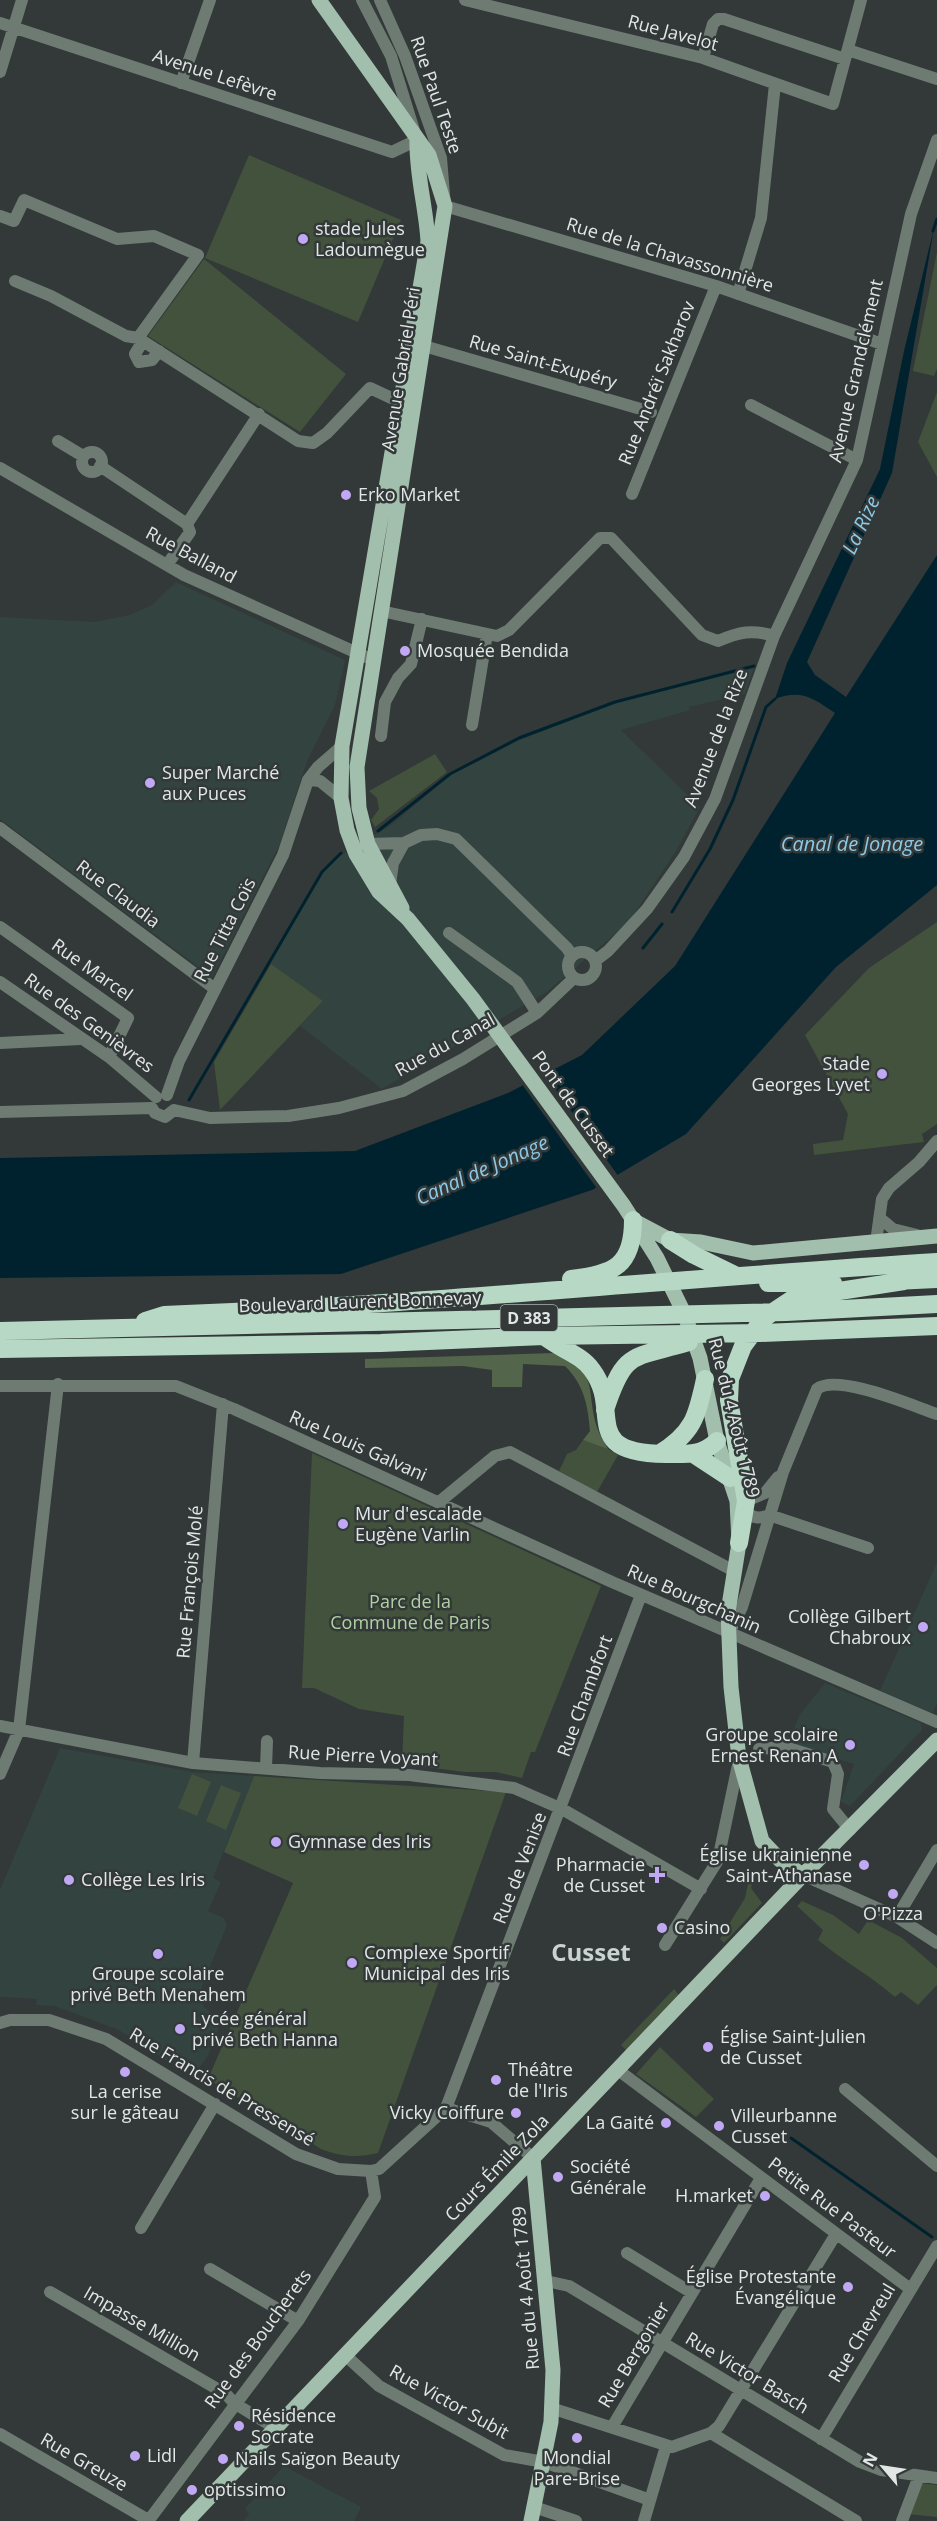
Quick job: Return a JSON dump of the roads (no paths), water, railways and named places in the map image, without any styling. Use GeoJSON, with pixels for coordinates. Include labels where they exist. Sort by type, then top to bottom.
{"type":"FeatureCollection","features":[{"type":"Feature","properties":{"kind":"highway"},"geometry":{"type":"LineString","coordinates":[[410,1303],[428,1293],[593,1276],[620,1266],[628,1254],[633,1237],[628,1213]]}},
{"type":"Feature","properties":{"kind":"highway"},"geometry":{"type":"LineString","coordinates":[[670,1240],[715,1266],[764,1282],[937,1279]]}},
{"type":"Feature","properties":{"kind":"highway"},"geometry":{"type":"LineString","coordinates":[[700,1279],[766,1266],[936,1241]]}},
{"type":"Feature","properties":{"kind":"highway"},"geometry":{"type":"LineString","coordinates":[[120,1329],[164,1315],[410,1303],[937,1262]]}},
{"type":"Feature","properties":{"kind":"highway"},"geometry":{"type":"LineString","coordinates":[[739,1543],[745,1507],[729,1400],[730,1379],[739,1354],[753,1331],[764,1318],[794,1298],[904,1281]]}},
{"type":"Feature","properties":{"kind":"highway","name":"Boulevard Laurent Bonnevay"},"geometry":{"type":"LineString","coordinates":[[0,1331],[786,1312],[937,1304]]}},
{"type":"Feature","properties":{"kind":"highway","name":"D 383"},"geometry":{"type":"LineString","coordinates":[[0,1349],[381,1343],[543,1336],[709,1334],[937,1326]]}},
{"type":"Feature","properties":{"kind":"highway"},"geometry":{"type":"LineString","coordinates":[[605,1412],[616,1378],[630,1360],[643,1353],[687,1343],[709,1334]]}},
{"type":"Feature","properties":{"kind":"highway"},"geometry":{"type":"LineString","coordinates":[[543,1336],[559,1349],[573,1354],[591,1368],[598,1382],[608,1430],[620,1444],[634,1452],[695,1455],[730,1478]]}},
{"type":"Feature","properties":{"kind":"highway"},"geometry":{"type":"LineString","coordinates":[[659,1454],[688,1431],[699,1408],[705,1379]]}},
{"type":"Feature","properties":{"kind":"highway"},"geometry":{"type":"LineString","coordinates":[[695,1455],[717,1441]]}},
{"type":"Feature","properties":{"kind":"main road","name":"Avenue Gabriel Péri"},"geometry":{"type":"LineString","coordinates":[[319,0],[429,154],[445,206],[381,611],[342,746],[341,798],[346,830],[362,843]]}},
{"type":"Feature","properties":{"kind":"main road","name":"Avenue Gabriel Péri"},"geometry":{"type":"LineString","coordinates":[[362,843],[357,767],[377,546],[428,241],[426,206],[416,165],[417,140]]}},
{"type":"Feature","properties":{"kind":"main road","name":"Avenue Gabriel Péri"},"geometry":{"type":"LineString","coordinates":[[377,546],[381,560],[374,602],[381,611]]}},
{"type":"Feature","properties":{"kind":"main road"},"geometry":{"type":"LineString","coordinates":[[362,843],[390,885],[408,919]]}},
{"type":"Feature","properties":{"kind":"main road"},"geometry":{"type":"LineString","coordinates":[[362,843],[379,892],[408,919]]}},
{"type":"Feature","properties":{"kind":"main road","name":"Pont de Cusset"},"geometry":{"type":"LineString","coordinates":[[408,919],[491,1024],[628,1213]]}},
{"type":"Feature","properties":{"kind":"main road"},"geometry":{"type":"LineString","coordinates":[[628,1213],[670,1240],[701,1242],[753,1253],[876,1242],[936,1241]]}},
{"type":"Feature","properties":{"kind":"main road","name":"Rue du 4 Août 1789"},"geometry":{"type":"LineString","coordinates":[[628,1213],[664,1272],[684,1313],[700,1358],[717,1441],[737,1501],[739,1543],[728,1611],[731,1687],[740,1758]]}},
{"type":"Feature","properties":{"kind":"main road","name":"Cours Émile Zola"},"geometry":{"type":"LineString","coordinates":[[187,2521],[803,1875],[937,1740]]}},
{"type":"Feature","properties":{"kind":"main road"},"geometry":{"type":"LineString","coordinates":[[740,1758],[762,1841],[780,1860],[803,1875]]}},
{"type":"Feature","properties":{"kind":"main road","name":"Rue du 4 Août 1789"},"geometry":{"type":"LineString","coordinates":[[533,2158],[553,2344],[552,2408],[544,2463],[533,2514]]}},
{"type":"Feature","properties":{"kind":"street"},"geometry":{"type":"LineString","coordinates":[[0,72],[22,0]]}},
{"type":"Feature","properties":{"kind":"street"},"geometry":{"type":"LineString","coordinates":[[181,83],[210,0]]}},
{"type":"Feature","properties":{"kind":"street","name":"Rue Paul Teste"},"geometry":{"type":"LineString","coordinates":[[363,0],[392,56],[417,140]]}},
{"type":"Feature","properties":{"kind":"street","name":"Rue Paul Teste"},"geometry":{"type":"LineString","coordinates":[[380,0],[405,56],[441,158],[445,206]]}},
{"type":"Feature","properties":{"kind":"street","name":"Rue Javelot"},"geometry":{"type":"LineString","coordinates":[[465,0],[703,58],[833,104],[847,55]]}},
{"type":"Feature","properties":{"kind":"street"},"geometry":{"type":"LineString","coordinates":[[847,55],[858,1]]}},
{"type":"Feature","properties":{"kind":"street"},"geometry":{"type":"LineString","coordinates":[[703,58],[714,24],[718,19],[724,19],[937,79]]}},
{"type":"Feature","properties":{"kind":"street","name":"Avenue Lefèvre"},"geometry":{"type":"LineString","coordinates":[[0,23],[392,152],[417,140]]}},
{"type":"Feature","properties":{"kind":"street"},"geometry":{"type":"LineString","coordinates":[[738,294],[761,218],[775,84]]}},
{"type":"Feature","properties":{"kind":"street","name":"Avenue Grandclément"},"geometry":{"type":"LineString","coordinates":[[774,636],[857,460],[911,214],[937,140]]}},
{"type":"Feature","properties":{"kind":"street"},"geometry":{"type":"LineString","coordinates":[[0,216],[14,221],[24,200],[117,239],[154,236],[198,255],[140,340],[135,354],[139,362],[152,360],[159,351]]}},
{"type":"Feature","properties":{"kind":"street","name":"Rue de la Chavassonnière"},"geometry":{"type":"LineString","coordinates":[[445,206],[716,286],[882,344]]}},
{"type":"Feature","properties":{"kind":"street"},"geometry":{"type":"LineString","coordinates":[[15,281],[51,296],[126,336],[140,340],[298,441],[313,443],[327,433],[363,392],[370,388],[402,403]]}},
{"type":"Feature","properties":{"kind":"street","name":"Rue Andréï Sakharov"},"geometry":{"type":"LineString","coordinates":[[632,494],[716,286]]}},
{"type":"Feature","properties":{"kind":"street","name":"Rue Saint-Exupéry"},"geometry":{"type":"LineString","coordinates":[[424,346],[651,412]]}},
{"type":"Feature","properties":{"kind":"street"},"geometry":{"type":"LineString","coordinates":[[751,405],[857,460]]}},
{"type":"Feature","properties":{"kind":"street"},"geometry":{"type":"LineString","coordinates":[[187,524],[258,414]]}},
{"type":"Feature","properties":{"kind":"street"},"geometry":{"type":"LineString","coordinates":[[58,441],[83,456],[82,463],[87,471],[93,472],[100,466],[187,524],[190,531],[168,565]]}},
{"type":"Feature","properties":{"kind":"street","name":"Rue Balland"},"geometry":{"type":"LineString","coordinates":[[0,468],[168,565],[366,657]]}},
{"type":"Feature","properties":{"kind":"street"},"geometry":{"type":"LineString","coordinates":[[381,611],[497,636],[509,630],[600,538],[611,538],[702,635],[718,641],[741,631],[760,631],[774,636]]}},
{"type":"Feature","properties":{"kind":"street"},"geometry":{"type":"LineString","coordinates":[[381,736],[385,702],[398,678],[411,664],[422,619]]}},
{"type":"Feature","properties":{"kind":"street"},"geometry":{"type":"LineString","coordinates":[[471,725],[487,634]]}},
{"type":"Feature","properties":{"kind":"street","name":"Avenue de la Rize"},"geometry":{"type":"LineString","coordinates":[[595,961],[647,909],[684,857],[716,799],[774,636]]}},
{"type":"Feature","properties":{"kind":"street","name":"Rue Titta Coïs"},"geometry":{"type":"LineString","coordinates":[[158,1100],[283,855],[308,780],[318,766],[342,746]]}},
{"type":"Feature","properties":{"kind":"street"},"geometry":{"type":"LineString","coordinates":[[308,780],[320,781],[341,798]]}},
{"type":"Feature","properties":{"kind":"street","name":"Rue Claudia"},"geometry":{"type":"LineString","coordinates":[[0,828],[215,989]]}},
{"type":"Feature","properties":{"kind":"street"},"geometry":{"type":"LineString","coordinates":[[362,843],[404,843],[421,835],[436,834],[456,839],[567,948],[572,956],[568,970],[574,978],[582,981],[591,978],[596,970],[595,961],[585,953],[572,956]]}},
{"type":"Feature","properties":{"kind":"street"},"geometry":{"type":"LineString","coordinates":[[390,885],[393,863],[404,843]]}},
{"type":"Feature","properties":{"kind":"street","name":"Rue Marcel"},"geometry":{"type":"LineString","coordinates":[[0,927],[128,1018],[109,1057]]}},
{"type":"Feature","properties":{"kind":"street"},"geometry":{"type":"LineString","coordinates":[[449,933],[517,982],[537,1013]]}},
{"type":"Feature","properties":{"kind":"street","name":"Rue du Canal"},"geometry":{"type":"LineString","coordinates":[[158,1100],[159,1116],[165,1117],[174,1110],[216,1118],[288,1116],[339,1108],[403,1091],[463,1059],[537,1013],[574,978]]}},
{"type":"Feature","properties":{"kind":"street","name":"Rue des Genièvres"},"geometry":{"type":"LineString","coordinates":[[0,982],[109,1057],[158,1100]]}},
{"type":"Feature","properties":{"kind":"street"},"geometry":{"type":"LineString","coordinates":[[0,1043],[80,1039]]}},
{"type":"Feature","properties":{"kind":"street"},"geometry":{"type":"LineString","coordinates":[[0,1112],[172,1098],[174,1110]]}},
{"type":"Feature","properties":{"kind":"street"},"geometry":{"type":"LineString","coordinates":[[876,1242],[882,1199],[889,1188],[919,1162],[937,1141]]}},
{"type":"Feature","properties":{"kind":"street"},"geometry":{"type":"LineString","coordinates":[[881,1219],[893,1228],[936,1241]]}},
{"type":"Feature","properties":{"kind":"street"},"geometry":{"type":"LineString","coordinates":[[0,1774],[19,1730],[58,1384]]}},
{"type":"Feature","properties":{"kind":"street","name":"Rue Louis Galvani"},"geometry":{"type":"LineString","coordinates":[[0,1386],[58,1384],[176,1386],[223,1404],[438,1503],[495,1455],[510,1452],[734,1571]]}},
{"type":"Feature","properties":{"kind":"street"},"geometry":{"type":"LineString","coordinates":[[729,1634],[742,1606],[783,1472],[812,1397],[822,1385],[851,1386],[937,1414]]}},
{"type":"Feature","properties":{"kind":"street","name":"Rue François Molé"},"geometry":{"type":"LineString","coordinates":[[194,1763],[223,1404]]}},
{"type":"Feature","properties":{"kind":"street"},"geometry":{"type":"LineString","coordinates":[[765,1493],[772,1497],[771,1509],[761,1518],[752,1517],[745,1507],[765,1493],[783,1472]]}},
{"type":"Feature","properties":{"kind":"street","name":"Rue Bourgchanin"},"geometry":{"type":"LineString","coordinates":[[438,1503],[729,1634],[937,1722]]}},
{"type":"Feature","properties":{"kind":"street"},"geometry":{"type":"LineString","coordinates":[[771,1509],[868,1548]]}},
{"type":"Feature","properties":{"kind":"street","name":"Rue Chambfort"},"geometry":{"type":"LineString","coordinates":[[562,1809],[641,1595]]}},
{"type":"Feature","properties":{"kind":"street","name":"Rue Pierre Voyant"},"geometry":{"type":"LineString","coordinates":[[0,1726],[194,1763],[409,1775],[498,1784],[534,1794],[701,1889]]}},
{"type":"Feature","properties":{"kind":"street"},"geometry":{"type":"LineString","coordinates":[[266,1768],[267,1741]]}},
{"type":"Feature","properties":{"kind":"street"},"geometry":{"type":"LineString","coordinates":[[759,1749],[785,1747],[833,1762],[838,1774],[833,1809],[849,1830]]}},
{"type":"Feature","properties":{"kind":"street","name":"Rue du 4 Août 1789"},"geometry":{"type":"LineString","coordinates":[[665,1945],[718,1860],[740,1758]]}},
{"type":"Feature","properties":{"kind":"street","name":"Rue de Venise"},"geometry":{"type":"LineString","coordinates":[[446,2108],[562,1809]]}},
{"type":"Feature","properties":{"kind":"street"},"geometry":{"type":"LineString","coordinates":[[897,1917],[937,1850]]}},
{"type":"Feature","properties":{"kind":"street"},"geometry":{"type":"LineString","coordinates":[[803,1875],[897,1917],[937,1943]]}},
{"type":"Feature","properties":{"kind":"street","name":"Rue Francis de Pressensé"},"geometry":{"type":"LineString","coordinates":[[0,2023],[10,2020],[49,2020],[75,2028],[130,2052],[296,2154],[338,2169],[371,2171]]}},
{"type":"Feature","properties":{"kind":"street","name":"Petite Rue Pasteur"},"geometry":{"type":"LineString","coordinates":[[618,2070],[909,2288]]}},
{"type":"Feature","properties":{"kind":"street"},"geometry":{"type":"LineString","coordinates":[[845,2089],[937,2166]]}},
{"type":"Feature","properties":{"kind":"street"},"geometry":{"type":"LineString","coordinates":[[141,2228],[215,2104]]}},
{"type":"Feature","properties":{"kind":"street"},"geometry":{"type":"LineString","coordinates":[[371,2171],[386,2164],[446,2108],[491,2122],[533,2158]]}},
{"type":"Feature","properties":{"kind":"street","name":"Rue des Boucherets"},"geometry":{"type":"LineString","coordinates":[[149,2521],[234,2403],[298,2321],[375,2197],[371,2171]]}},
{"type":"Feature","properties":{"kind":"street","name":"Rue Bergonier"},"geometry":{"type":"LineString","coordinates":[[612,2427],[761,2178]]}},
{"type":"Feature","properties":{"kind":"street"},"geometry":{"type":"LineString","coordinates":[[552,2408],[672,2447],[711,2433],[719,2426],[836,2234]]}},
{"type":"Feature","properties":{"kind":"street","name":"Rue Chevreul"},"geometry":{"type":"LineString","coordinates":[[820,2439],[909,2288],[937,2246]]}},
{"type":"Feature","properties":{"kind":"street"},"geometry":{"type":"LineString","coordinates":[[627,2253],[692,2293]]}},
{"type":"Feature","properties":{"kind":"street"},"geometry":{"type":"LineString","coordinates":[[210,2269],[298,2321]]}},
{"type":"Feature","properties":{"kind":"street","name":"Rue Victor Basch"},"geometry":{"type":"LineString","coordinates":[[546,2281],[569,2286],[860,2462],[881,2470],[937,2478]]}},
{"type":"Feature","properties":{"kind":"street","name":"Impasse Million"},"geometry":{"type":"LineString","coordinates":[[50,2292],[226,2394],[234,2403],[275,2428]]}},
{"type":"Feature","properties":{"kind":"street","name":"Rue Victor Subit"},"geometry":{"type":"LineString","coordinates":[[345,2355],[379,2386],[504,2454],[544,2463],[650,2500]]}},
{"type":"Feature","properties":{"kind":"street"},"geometry":{"type":"LineString","coordinates":[[711,2433],[856,2521]]}},
{"type":"Feature","properties":{"kind":"street","name":"Rue Greuze"},"geometry":{"type":"LineString","coordinates":[[0,2434],[149,2521]]}},
{"type":"Feature","properties":{"kind":"street"},"geometry":{"type":"LineString","coordinates":[[644,2521],[666,2446]]}},
{"type":"Feature","properties":{"kind":"street"},"geometry":{"type":"LineString","coordinates":[[902,2521],[919,2475]]}},
{"type":"Feature","properties":{"kind":"street"},"geometry":{"type":"LineString","coordinates":[[533,2514],[576,2521]]}},
{"type":"Feature","properties":{"kind":"water","name":"Canal de Jonage"},"geometry":{"type":"Polygon","coordinates":[[[934,228],[892,473],[807,662],[815,675],[846,697],[937,555],[937,885],[836,967],[686,1134],[592,1190],[341,1274],[0,1278],[0,1158],[355,1151],[508,1093],[582,1055],[675,966],[835,713],[820,703],[800,695],[775,699],[787,663],[880,469],[904,351],[934,228]]]}},
{"type":"Feature","properties":{"kind":"waterway","name":"La Rize"},"geometry":{"type":"LineString","coordinates":[[933,231],[937,219]]}},
{"type":"Feature","properties":{"kind":"waterway"},"geometry":{"type":"LineString","coordinates":[[378,831],[450,774],[519,738],[615,702],[754,666]]}},
{"type":"Feature","properties":{"kind":"waterway"},"geometry":{"type":"LineString","coordinates":[[672,912],[710,849],[733,800],[766,707],[775,699]]}},
{"type":"Feature","properties":{"kind":"waterway"},"geometry":{"type":"LineString","coordinates":[[189,1100],[322,872],[341,853]]}},
{"type":"Feature","properties":{"kind":"waterway"},"geometry":{"type":"LineString","coordinates":[[643,948],[662,924]]}},
{"type":"Feature","properties":{"kind":"waterway"},"geometry":{"type":"LineString","coordinates":[[791,2138],[932,2237]]}},
{"type":"Feature","properties":{"kind":"place","name":"stade Jules Ladoumègue"},"geometry":{"type":"Point","coordinates":[303,239]}},
{"type":"Feature","properties":{"kind":"place","name":"Erko Market"},"geometry":{"type":"Point","coordinates":[346,495]}},
{"type":"Feature","properties":{"kind":"place","name":"Mosquée Bendida"},"geometry":{"type":"Point","coordinates":[405,651]}},
{"type":"Feature","properties":{"kind":"place","name":"Super Marché aux Puces"},"geometry":{"type":"Point","coordinates":[150,783]}},
{"type":"Feature","properties":{"kind":"place","name":"Stade Georges Lyvet"},"geometry":{"type":"Point","coordinates":[882,1074]}},
{"type":"Feature","properties":{"kind":"place","name":"Mur d'escalade Eugène Varlin"},"geometry":{"type":"Point","coordinates":[343,1524]}},
{"type":"Feature","properties":{"kind":"place","name":"Collège Gilbert Chabroux"},"geometry":{"type":"Point","coordinates":[923,1627]}},
{"type":"Feature","properties":{"kind":"place","name":"Groupe scolaire Ernest Renan A"},"geometry":{"type":"Point","coordinates":[850,1745]}},
{"type":"Feature","properties":{"kind":"place","name":"Gymnase des Iris"},"geometry":{"type":"Point","coordinates":[276,1842]}},
{"type":"Feature","properties":{"kind":"place","name":"Église ukrainienne Saint-Athanase"},"geometry":{"type":"Point","coordinates":[864,1865]}},
{"type":"Feature","properties":{"kind":"place","name":"Pharmacie de Cusset"},"geometry":{"type":"Point","coordinates":[657,1875]}},
{"type":"Feature","properties":{"kind":"place","name":"Collège Les Iris"},"geometry":{"type":"Point","coordinates":[69,1880]}},
{"type":"Feature","properties":{"kind":"place","name":"O'Pizza"},"geometry":{"type":"Point","coordinates":[893,1894]}},
{"type":"Feature","properties":{"kind":"place","name":"Casino"},"geometry":{"type":"Point","coordinates":[662,1928]}},
{"type":"Feature","properties":{"kind":"place","name":"Groupe scolaire privé Beth Menahem"},"geometry":{"type":"Point","coordinates":[158,1954]}},
{"type":"Feature","properties":{"kind":"place","name":"Complexe Sportif Municipal des Iris"},"geometry":{"type":"Point","coordinates":[352,1963]}},
{"type":"Feature","properties":{"kind":"place","name":"Lycée général privé Beth Hanna"},"geometry":{"type":"Point","coordinates":[180,2029]}},
{"type":"Feature","properties":{"kind":"place","name":"Église Saint-Julien de Cusset"},"geometry":{"type":"Point","coordinates":[708,2047]}},
{"type":"Feature","properties":{"kind":"place","name":"La cerise sur le gâteau"},"geometry":{"type":"Point","coordinates":[125,2072]}},
{"type":"Feature","properties":{"kind":"place","name":"Théâtre de l'Iris"},"geometry":{"type":"Point","coordinates":[496,2080]}},
{"type":"Feature","properties":{"kind":"place","name":"Vicky Coiffure"},"geometry":{"type":"Point","coordinates":[516,2113]}},
{"type":"Feature","properties":{"kind":"place","name":"La Gaité"},"geometry":{"type":"Point","coordinates":[666,2123]}},
{"type":"Feature","properties":{"kind":"place","name":"Villeurbanne Cusset"},"geometry":{"type":"Point","coordinates":[719,2126]}},
{"type":"Feature","properties":{"kind":"place","name":"Société Générale"},"geometry":{"type":"Point","coordinates":[558,2177]}},
{"type":"Feature","properties":{"kind":"place","name":"H.market"},"geometry":{"type":"Point","coordinates":[765,2196]}},
{"type":"Feature","properties":{"kind":"place","name":"Église Protestante Évangélique"},"geometry":{"type":"Point","coordinates":[848,2287]}},
{"type":"Feature","properties":{"kind":"place","name":"Résidence Socrate"},"geometry":{"type":"Point","coordinates":[239,2426]}},
{"type":"Feature","properties":{"kind":"place","name":"Mondial Pare-Brise"},"geometry":{"type":"Point","coordinates":[577,2438]}},
{"type":"Feature","properties":{"kind":"place","name":"Lidl"},"geometry":{"type":"Point","coordinates":[135,2456]}},
{"type":"Feature","properties":{"kind":"place","name":"Nails Saïgon Beauty"},"geometry":{"type":"Point","coordinates":[223,2459]}},
{"type":"Feature","properties":{"kind":"place","name":"optissimo"},"geometry":{"type":"Point","coordinates":[192,2490]}},
{"type":"Feature","properties":{"kind":"district","name":"Cusset"},"geometry":{"type":"Point","coordinates":[591,1953]}},
{"type":"Feature","properties":{"kind":"park label","name":"Parc de la Commune de Paris"},"geometry":{"type":"Point","coordinates":[410,1612]}}]}
